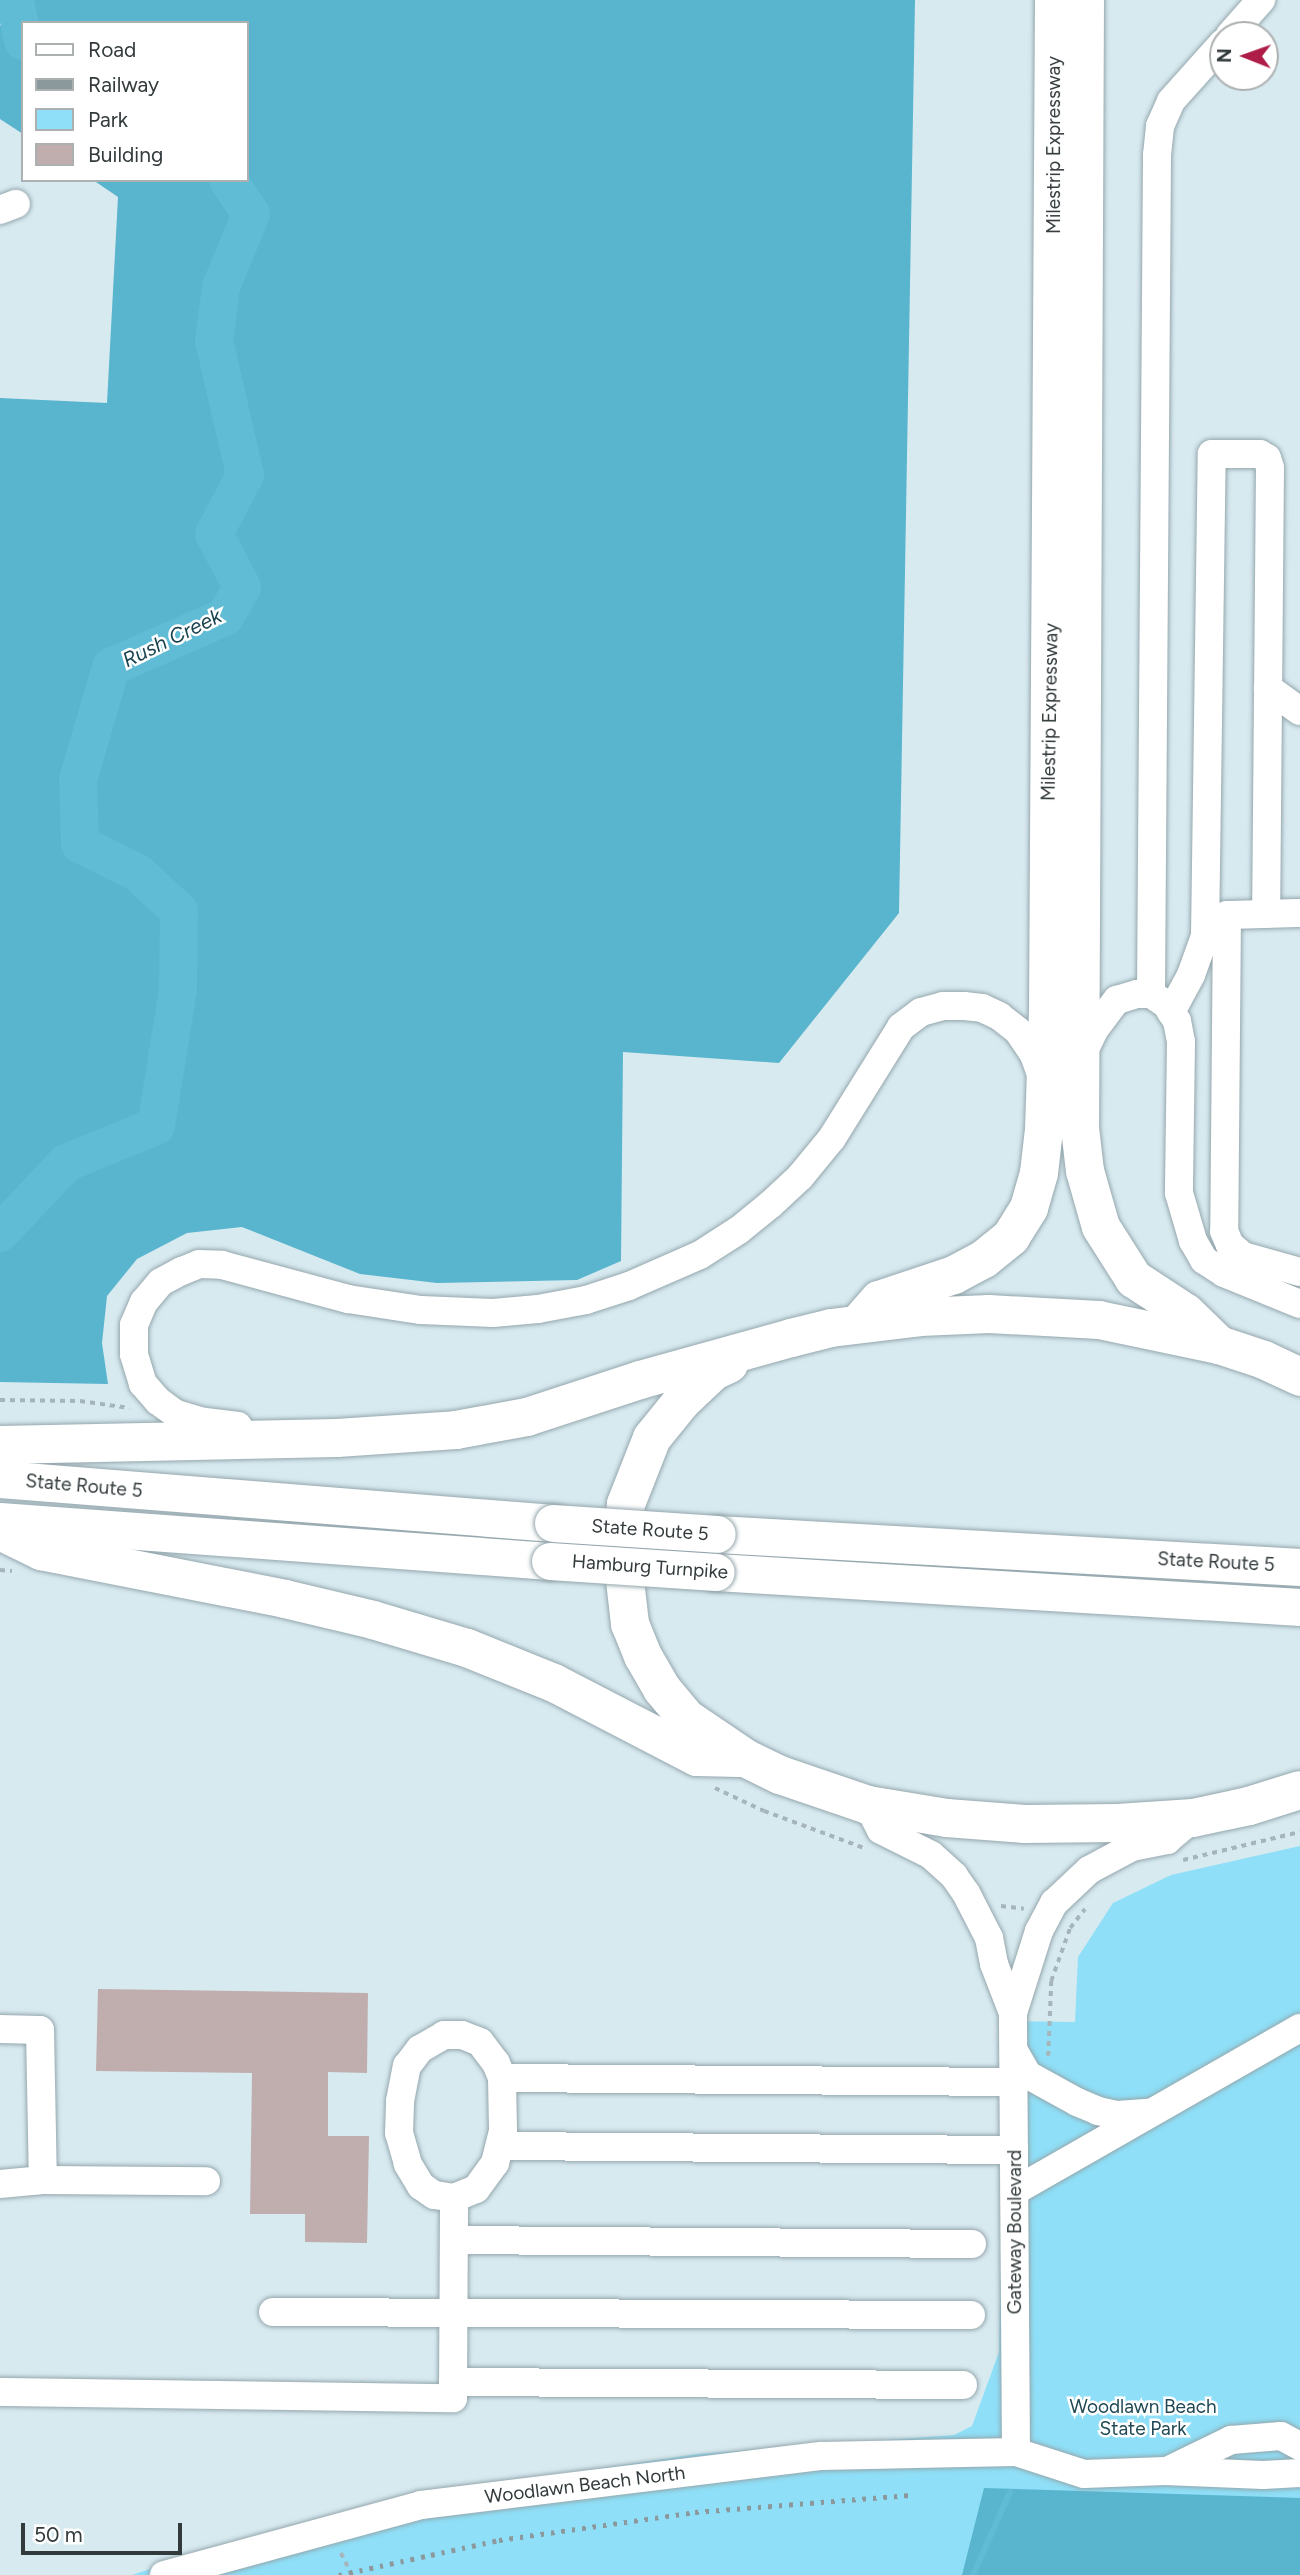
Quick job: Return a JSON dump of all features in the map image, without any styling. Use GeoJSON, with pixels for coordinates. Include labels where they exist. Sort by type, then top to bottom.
{"type":"FeatureCollection","features":[{"type":"Feature","properties":{"kind":"highway","name":"Milestrip Expressway"},"geometry":{"type":"LineString","coordinates":[[858,1324],[878,1300],[954,1275],[984,1259],[1011,1237],[1029,1208],[1039,1173],[1046,1089],[1055,0]]}},
{"type":"Feature","properties":{"kind":"highway","name":"Milestrip Expressway"},"geometry":{"type":"LineString","coordinates":[[1084,0],[1079,1064],[1085,1171],[1101,1227],[1134,1279],[1185,1313],[1219,1345]]}},
{"type":"Feature","properties":{"kind":"highway"},"geometry":{"type":"LineString","coordinates":[[0,1445],[337,1438],[489,1425],[527,1417],[640,1380],[804,1335],[858,1324],[920,1317],[1044,1315],[1099,1320],[1219,1345],[1264,1360],[1300,1377]]}},
{"type":"Feature","properties":{"kind":"highway"},"geometry":{"type":"LineString","coordinates":[[760,1348],[714,1371],[682,1401],[652,1438],[625,1504],[621,1546],[630,1624],[643,1656],[662,1689],[686,1718],[745,1758],[780,1775],[867,1805],[947,1818],[1025,1824],[1118,1823],[1194,1818],[1296,1795]]}},
{"type":"Feature","properties":{"kind":"highway"},"geometry":{"type":"LineString","coordinates":[[0,1531],[41,1551],[285,1599],[373,1620],[467,1648],[554,1683],[697,1757],[745,1758]]}},
{"type":"Feature","properties":{"kind":"main road","name":"State Route 5"},"geometry":{"type":"LineString","coordinates":[[0,1479],[553,1523],[1300,1567]]}},
{"type":"Feature","properties":{"kind":"main road","name":"Hamburg Turnpike"},"geometry":{"type":"LineString","coordinates":[[0,1521],[716,1572],[1300,1607]]}},
{"type":"Feature","properties":{"kind":"street"},"geometry":{"type":"LineString","coordinates":[[1242,21],[1261,0]]}},
{"type":"Feature","properties":{"kind":"street"},"geometry":{"type":"LineString","coordinates":[[1161,1003],[1157,155],[1160,126],[1171,101],[1209,59]]}},
{"type":"Feature","properties":{"kind":"street"},"geometry":{"type":"LineString","coordinates":[[1266,914],[1270,468],[1267,458],[1260,454],[1212,454],[1216,936],[1224,1231],[1230,1245],[1243,1256],[1300,1272]]}},
{"type":"Feature","properties":{"kind":"street"},"geometry":{"type":"LineString","coordinates":[[1268,688],[1300,711]]}},
{"type":"Feature","properties":{"kind":"street"},"geometry":{"type":"LineString","coordinates":[[1161,1003],[1191,975],[1227,915],[1300,913]]}},
{"type":"Feature","properties":{"kind":"street"},"geometry":{"type":"LineString","coordinates":[[1079,1064],[1094,1030],[1117,1000],[1137,993],[1161,1003],[1177,1021],[1181,1042],[1180,1193],[1193,1241],[1204,1260],[1224,1273],[1300,1304]]}},
{"type":"Feature","properties":{"kind":"street"},"geometry":{"type":"LineString","coordinates":[[337,1438],[203,1422],[166,1408],[143,1384],[134,1354],[134,1325],[145,1301],[161,1282],[199,1264],[222,1265],[378,1306],[451,1312],[493,1313],[538,1309],[629,1286],[700,1255],[740,1230],[771,1204],[800,1177],[832,1138],[901,1027],[921,1012],[943,1006],[982,1008],[999,1016],[1018,1031],[1034,1055],[1046,1089]]}},
{"type":"Feature","properties":{"kind":"street","name":"Gateway Boulevard"},"geometry":{"type":"LineString","coordinates":[[867,1805],[881,1830],[931,1855],[960,1885],[989,1938],[994,1964],[1013,2013]]}},
{"type":"Feature","properties":{"kind":"street","name":"Gateway Boulevard"},"geometry":{"type":"LineString","coordinates":[[1016,2452],[1013,2013],[1039,1931],[1054,1903],[1089,1870],[1132,1847],[1167,1839],[1194,1818]]}},
{"type":"Feature","properties":{"kind":"street"},"geometry":{"type":"LineString","coordinates":[[1015,2191],[1300,2028]]}},
{"type":"Feature","properties":{"kind":"street"},"geometry":{"type":"LineString","coordinates":[[0,2029],[40,2030],[43,2180]]}},
{"type":"Feature","properties":{"kind":"street"},"geometry":{"type":"LineString","coordinates":[[444,2035],[462,2035],[480,2042],[496,2063],[502,2078],[503,2131],[500,2146],[495,2163],[476,2189],[454,2198],[434,2195],[421,2186],[408,2164],[399,2133],[400,2101],[407,2066],[420,2049],[444,2035]]}},
{"type":"Feature","properties":{"kind":"street"},"geometry":{"type":"LineString","coordinates":[[1014,2051],[1028,2075],[1077,2102],[1117,2115],[1152,2113]]}},
{"type":"Feature","properties":{"kind":"street"},"geometry":{"type":"LineString","coordinates":[[502,2078],[1014,2082]]}},
{"type":"Feature","properties":{"kind":"street"},"geometry":{"type":"LineString","coordinates":[[500,2146],[1014,2150]]}},
{"type":"Feature","properties":{"kind":"street"},"geometry":{"type":"LineString","coordinates":[[0,2184],[43,2180],[206,2181]]}},
{"type":"Feature","properties":{"kind":"street"},"geometry":{"type":"LineString","coordinates":[[0,2392],[453,2398],[454,2198]]}},
{"type":"Feature","properties":{"kind":"street"},"geometry":{"type":"LineString","coordinates":[[454,2240],[972,2244]]}},
{"type":"Feature","properties":{"kind":"street"},"geometry":{"type":"LineString","coordinates":[[273,2312],[971,2315]]}},
{"type":"Feature","properties":{"kind":"street"},"geometry":{"type":"LineString","coordinates":[[453,2382],[963,2385]]}},
{"type":"Feature","properties":{"kind":"street"},"geometry":{"type":"LineString","coordinates":[[1165,2471],[1231,2440],[1281,2436],[1300,2446]]}},
{"type":"Feature","properties":{"kind":"street","name":"Woodlawn Beach North"},"geometry":{"type":"LineString","coordinates":[[164,2575],[421,2505],[822,2456],[1016,2452],[1084,2474],[1165,2471],[1263,2475],[1300,2473]]}},
{"type":"Feature","properties":{"kind":"path"},"geometry":{"type":"LineString","coordinates":[[0,1400],[80,1401],[139,1409]]}},
{"type":"Feature","properties":{"kind":"path"},"geometry":{"type":"LineString","coordinates":[[0,1570],[14,1572]]}},
{"type":"Feature","properties":{"kind":"path"},"geometry":{"type":"LineString","coordinates":[[714,1787],[764,1811],[873,1851]]}},
{"type":"Feature","properties":{"kind":"path"},"geometry":{"type":"LineString","coordinates":[[1178,1861],[1300,1832]]}},
{"type":"Feature","properties":{"kind":"path"},"geometry":{"type":"LineString","coordinates":[[1048,2056],[1051,1981],[1070,1928],[1094,1899]]}},
{"type":"Feature","properties":{"kind":"path"},"geometry":{"type":"LineString","coordinates":[[994,1905],[1032,1910]]}},
{"type":"Feature","properties":{"kind":"green space","name":"Woodlawn Beach State Park"},"geometry":{"type":"Polygon","coordinates":[[[1300,1846],[1300,2575],[132,2575],[194,2554],[468,2488],[697,2454],[954,2435],[972,2426],[999,2352],[1005,2021],[1075,2022],[1078,1957],[1113,1903],[1171,1875],[1300,1846]]]}},
{"type":"Feature","properties":{"kind":"shaded area"},"geometry":{"type":"Polygon","coordinates":[[[29,0],[915,0],[899,913],[779,1063],[623,1052],[621,1261],[577,1280],[437,1283],[360,1274],[242,1227],[187,1233],[137,1259],[107,1296],[102,1343],[108,1384],[0,1382],[0,398],[107,403],[118,197],[96,182],[248,182],[248,21],[21,21],[21,133],[0,119],[0,26],[29,0]]]}},
{"type":"Feature","properties":{"kind":"shaded area"},"geometry":{"type":"Polygon","coordinates":[[[984,2488],[1300,2498],[1300,2575],[962,2575],[984,2488]]]}},
{"type":"Feature","properties":{"kind":"building"},"geometry":{"type":"Polygon","coordinates":[[[98,1989],[368,1993],[367,2073],[328,2072],[328,2136],[369,2136],[367,2243],[305,2242],[305,2214],[250,2214],[252,2073],[96,2071],[98,1989]]]}},
{"type":"Feature","properties":{"kind":"waterway","name":"Rush Creek"},"geometry":{"type":"LineString","coordinates":[[15,0],[21,31]]}},
{"type":"Feature","properties":{"kind":"waterway","name":"Rush Creek"},"geometry":{"type":"LineString","coordinates":[[0,1233],[66,1163],[156,1126],[178,990],[179,911],[138,873],[80,844],[78,780],[111,667],[225,617],[242,587],[214,534],[245,475],[214,341],[221,287],[251,214],[229,182]]}},
{"type":"Feature","properties":{"kind":"waterway"},"geometry":{"type":"LineString","coordinates":[[973,2575],[1010,2492]]}},
{"type":"Feature","properties":{"kind":"railway"},"geometry":{"type":"LineString","coordinates":[[339,2575],[499,2540],[695,2512],[910,2495]]}}]}
